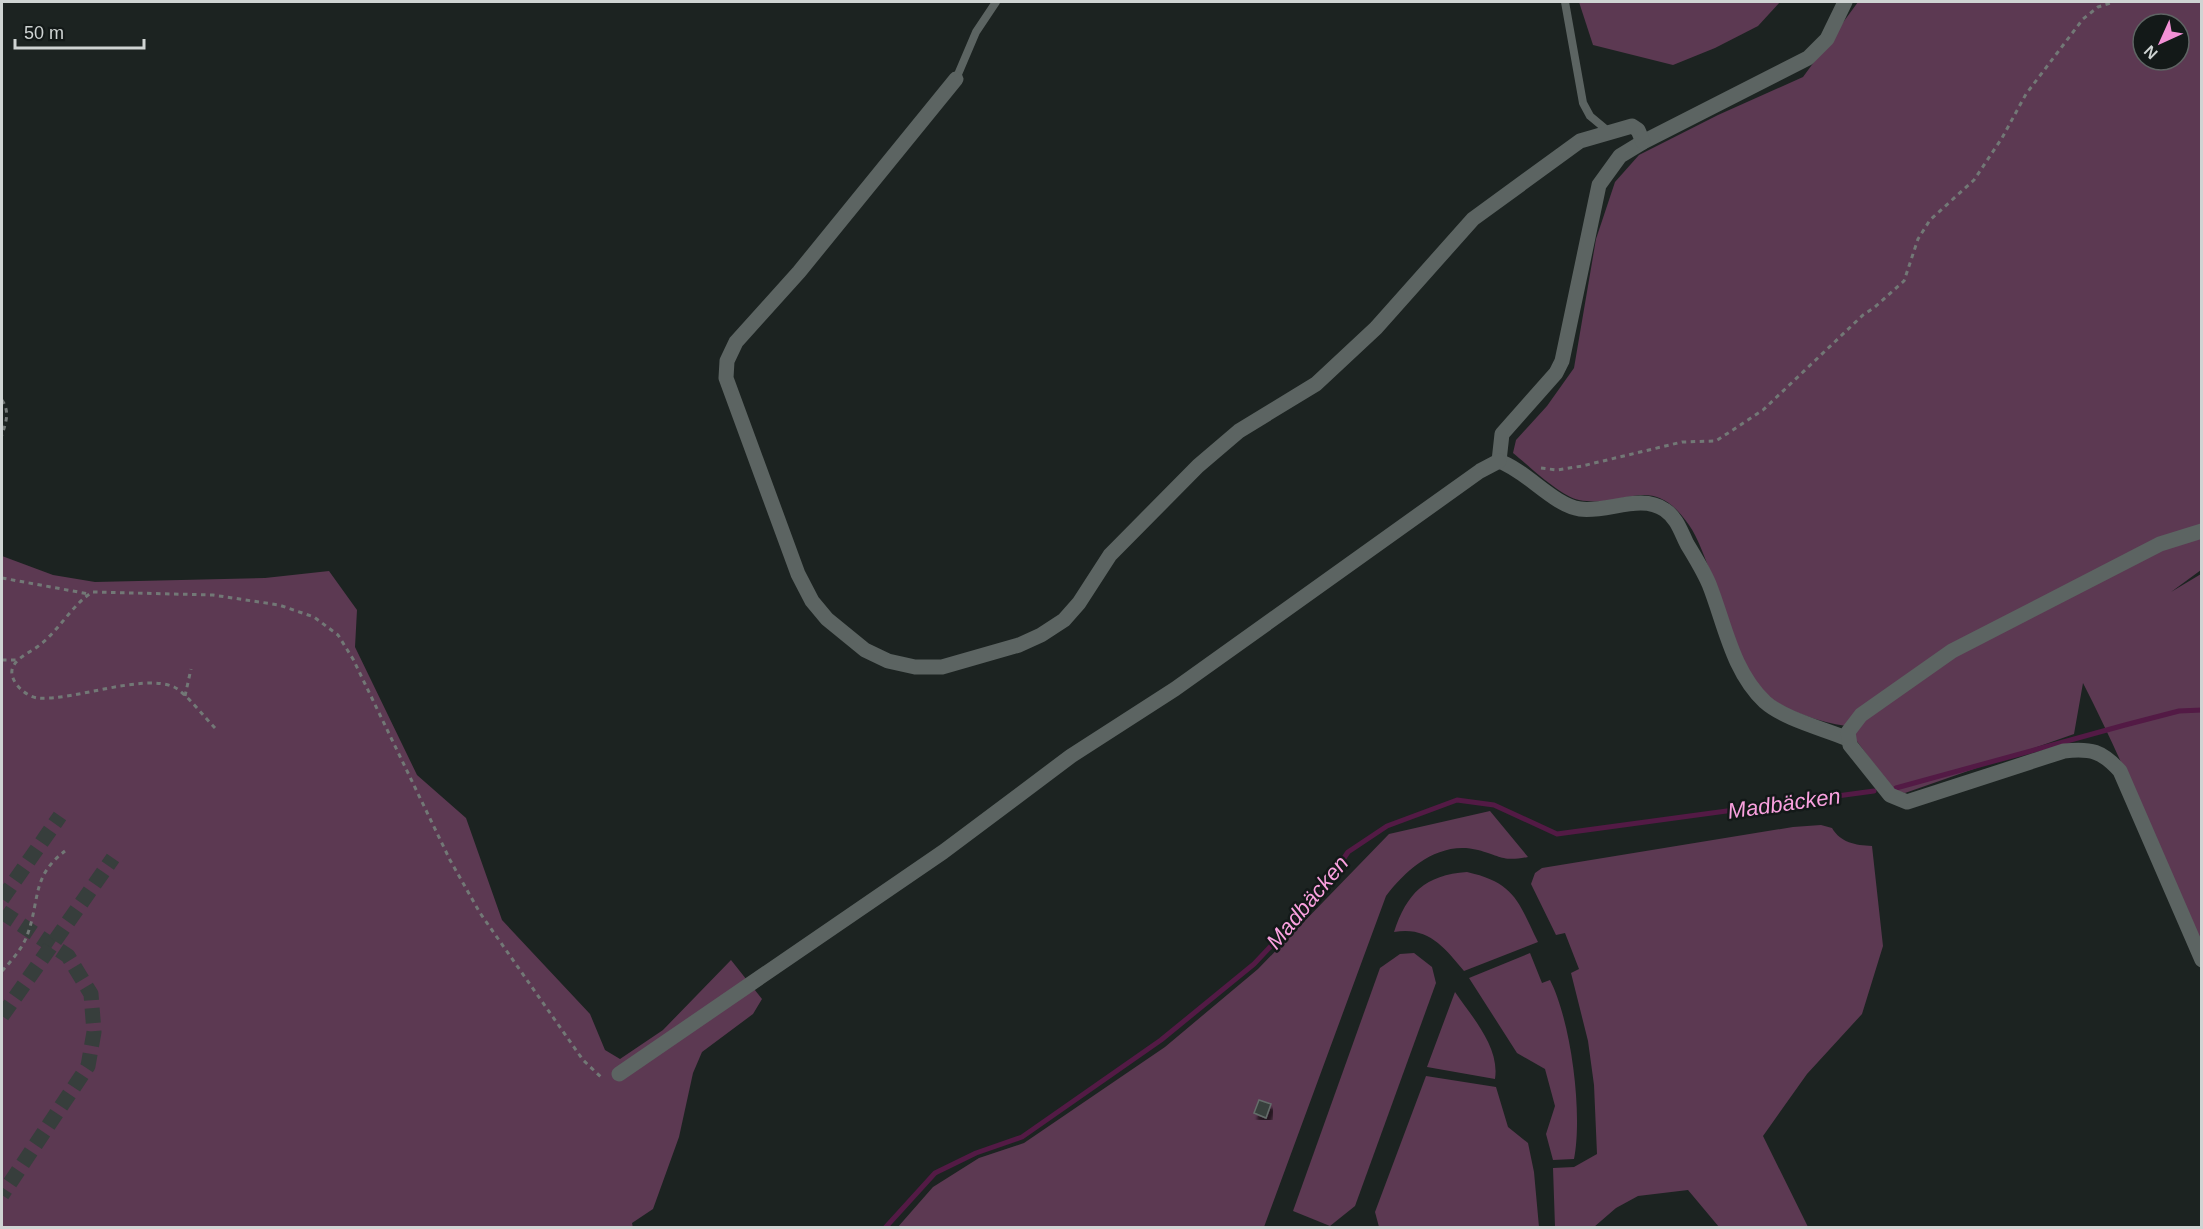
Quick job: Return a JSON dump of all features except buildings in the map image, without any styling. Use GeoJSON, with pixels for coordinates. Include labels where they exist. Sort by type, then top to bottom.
{"type":"FeatureCollection","features":[{"type":"Feature","properties":{"kind":"street"},"geometry":{"type":"LineString","coordinates":[[1499,460],[1502,434],[1556,373],[1562,361],[1599,184],[1620,156],[1808,58],[1827,39],[1845,2]]}},
{"type":"Feature","properties":{"kind":"street"},"geometry":{"type":"LineString","coordinates":[[956,79],[799,272],[736,342],[728,361],[726,378],[798,574],[812,601],[845,637],[865,650],[888,661],[915,667],[942,667],[1019,645],[1064,620],[1079,603],[1110,555],[1130,532],[1220,445],[1316,384],[1376,328],[1473,219],[1580,141],[1632,126],[1638,130],[1643,142]]}},
{"type":"Feature","properties":{"kind":"street"},"geometry":{"type":"LineString","coordinates":[[1499,460],[1520,470],[1564,503],[1578,509],[1598,510],[1636,503],[1664,509],[1677,522],[1708,582],[1738,667],[1749,685],[1767,704],[1785,714],[1848,739]]}},
{"type":"Feature","properties":{"kind":"street"},"geometry":{"type":"LineString","coordinates":[[619,1074],[943,852],[1071,756],[1175,689],[1480,471],[1499,460]]}},
{"type":"Feature","properties":{"kind":"street"},"geometry":{"type":"LineString","coordinates":[[2202,531],[2160,544],[1952,651],[1861,715],[1848,732],[1848,739],[1856,754],[1890,795],[1907,802],[2064,751],[2085,749],[2106,756],[2120,771],[2202,960]]}},
{"type":"Feature","properties":{"kind":"lane"},"geometry":{"type":"LineString","coordinates":[[956,79],[976,32],[996,2]]}},
{"type":"Feature","properties":{"kind":"lane"},"geometry":{"type":"LineString","coordinates":[[1565,2],[1583,103],[1590,116],[1610,132]]}},
{"type":"Feature","properties":{"kind":"path"},"geometry":{"type":"LineString","coordinates":[[1520,470],[1538,467],[1565,469],[1618,459],[1682,442],[1716,441],[1763,410],[1863,315],[1875,308],[1904,281],[1918,239],[1930,220],[1974,180],[2002,138],[2026,93],[2082,19],[2098,7],[2114,2]]}},
{"type":"Feature","properties":{"kind":"path"},"geometry":{"type":"LineString","coordinates":[[2,400],[7,417],[2,435]]}},
{"type":"Feature","properties":{"kind":"path"},"geometry":{"type":"LineString","coordinates":[[2,578],[90,594]]}},
{"type":"Feature","properties":{"kind":"path"},"geometry":{"type":"LineString","coordinates":[[215,729],[175,687],[147,684],[39,698],[26,693],[15,682],[12,669],[18,660],[52,635],[90,594],[99,591],[248,598],[314,617],[338,635],[353,659],[450,860],[480,913],[588,1066],[604,1079],[619,1074]]}},
{"type":"Feature","properties":{"kind":"path"},"geometry":{"type":"LineString","coordinates":[[2,660],[18,660]]}},
{"type":"Feature","properties":{"kind":"path"},"geometry":{"type":"LineString","coordinates":[[186,698],[185,687],[191,669]]}},
{"type":"Feature","properties":{"kind":"path"},"geometry":{"type":"LineString","coordinates":[[2,972],[18,952],[27,935],[41,877],[46,868],[65,851]]}},
{"type":"Feature","properties":{"kind":"shaded area"},"geometry":{"type":"Polygon","coordinates":[[[1579,2],[1780,2],[1758,26],[1715,48],[1673,65],[1593,45],[1579,2]]]}},
{"type":"Feature","properties":{"kind":"shaded area"},"geometry":{"type":"Polygon","coordinates":[[[1858,2],[2201,2],[2201,570],[2171,592],[2201,574],[2201,948],[2130,781],[2083,683],[2074,734],[1905,793],[1894,791],[1853,736],[1854,727],[1825,722],[1794,711],[1780,704],[1756,685],[1742,662],[1698,541],[1689,525],[1675,509],[1663,499],[1650,495],[1596,501],[1572,498],[1554,487],[1513,453],[1516,440],[1547,406],[1574,368],[1596,239],[1615,182],[1639,155],[1718,115],[1803,77],[1858,2]]]}},
{"type":"Feature","properties":{"kind":"shaded area"},"geometry":{"type":"Polygon","coordinates":[[[2,556],[53,575],[95,582],[265,578],[329,571],[357,610],[355,647],[417,775],[466,818],[502,920],[590,1014],[605,1050],[620,1059],[663,1030],[731,960],[762,999],[753,1014],[702,1052],[693,1073],[679,1137],[653,1209],[632,1223],[633,1228],[2,1227],[2,556]]]}},
{"type":"Feature","properties":{"kind":"shaded area"},"geometry":{"type":"Polygon","coordinates":[[[1490,811],[1528,857],[1507,859],[1478,850],[1451,849],[1438,853],[1414,867],[1386,896],[1264,1227],[897,1228],[933,1187],[979,1158],[1024,1143],[1165,1047],[1258,969],[1389,834],[1490,811]]]}},
{"type":"Feature","properties":{"kind":"shaded area"},"geometry":{"type":"Polygon","coordinates":[[[1821,825],[1832,828],[1840,837],[1849,842],[1872,846],[1883,946],[1862,1014],[1807,1074],[1763,1136],[1808,1227],[1719,1227],[1688,1190],[1638,1196],[1616,1208],[1594,1227],[1555,1227],[1553,1168],[1574,1167],[1597,1154],[1594,1085],[1588,1041],[1571,973],[1579,969],[1565,933],[1556,935],[1531,884],[1535,873],[1542,868],[1793,827],[1821,825]]]}},
{"type":"Feature","properties":{"kind":"shaded area"},"geometry":{"type":"Polygon","coordinates":[[[1467,872],[1483,876],[1505,888],[1519,905],[1538,942],[1464,971],[1442,947],[1426,935],[1406,931],[1394,932],[1405,907],[1420,888],[1440,877],[1467,872]]]}},
{"type":"Feature","properties":{"kind":"shaded area"},"geometry":{"type":"Polygon","coordinates":[[[1414,953],[1432,967],[1436,983],[1355,1206],[1330,1226],[1293,1211],[1380,968],[1400,954],[1414,953]]]}},
{"type":"Feature","properties":{"kind":"shaded area"},"geometry":{"type":"Polygon","coordinates":[[[1530,953],[1542,983],[1550,980],[1564,1019],[1576,1093],[1574,1159],[1553,1160],[1546,1134],[1555,1106],[1545,1069],[1517,1053],[1469,978],[1530,953]]]}},
{"type":"Feature","properties":{"kind":"shaded area"},"geometry":{"type":"Polygon","coordinates":[[[1455,992],[1489,1044],[1493,1055],[1495,1079],[1427,1067],[1455,992]]]}},
{"type":"Feature","properties":{"kind":"shaded area"},"geometry":{"type":"Polygon","coordinates":[[[1426,1076],[1496,1087],[1508,1127],[1528,1143],[1534,1172],[1539,1227],[1379,1227],[1375,1212],[1426,1076]]]}},
{"type":"Feature","properties":{"kind":"waterway","name":"Madbäcken"},"geometry":{"type":"LineString","coordinates":[[1896,788],[2179,711],[2202,710]]}},
{"type":"Feature","properties":{"kind":"waterway","name":"Madbäcken"},"geometry":{"type":"LineString","coordinates":[[885,1228],[935,1173],[976,1153],[1022,1137],[1161,1040],[1254,964],[1319,895],[1348,852],[1387,826],[1457,800],[1494,805],[1557,834],[1874,791]]}},
{"type":"Feature","properties":{"kind":"tunnel"},"geometry":{"type":"LineString","coordinates":[[2,899],[60,816]]}},
{"type":"Feature","properties":{"kind":"tunnel"},"geometry":{"type":"LineString","coordinates":[[2,1016],[113,858]]}},
{"type":"Feature","properties":{"kind":"tunnel"},"geometry":{"type":"LineString","coordinates":[[2,912],[68,956],[91,994],[94,1032],[88,1066],[2,1195]]}}]}
